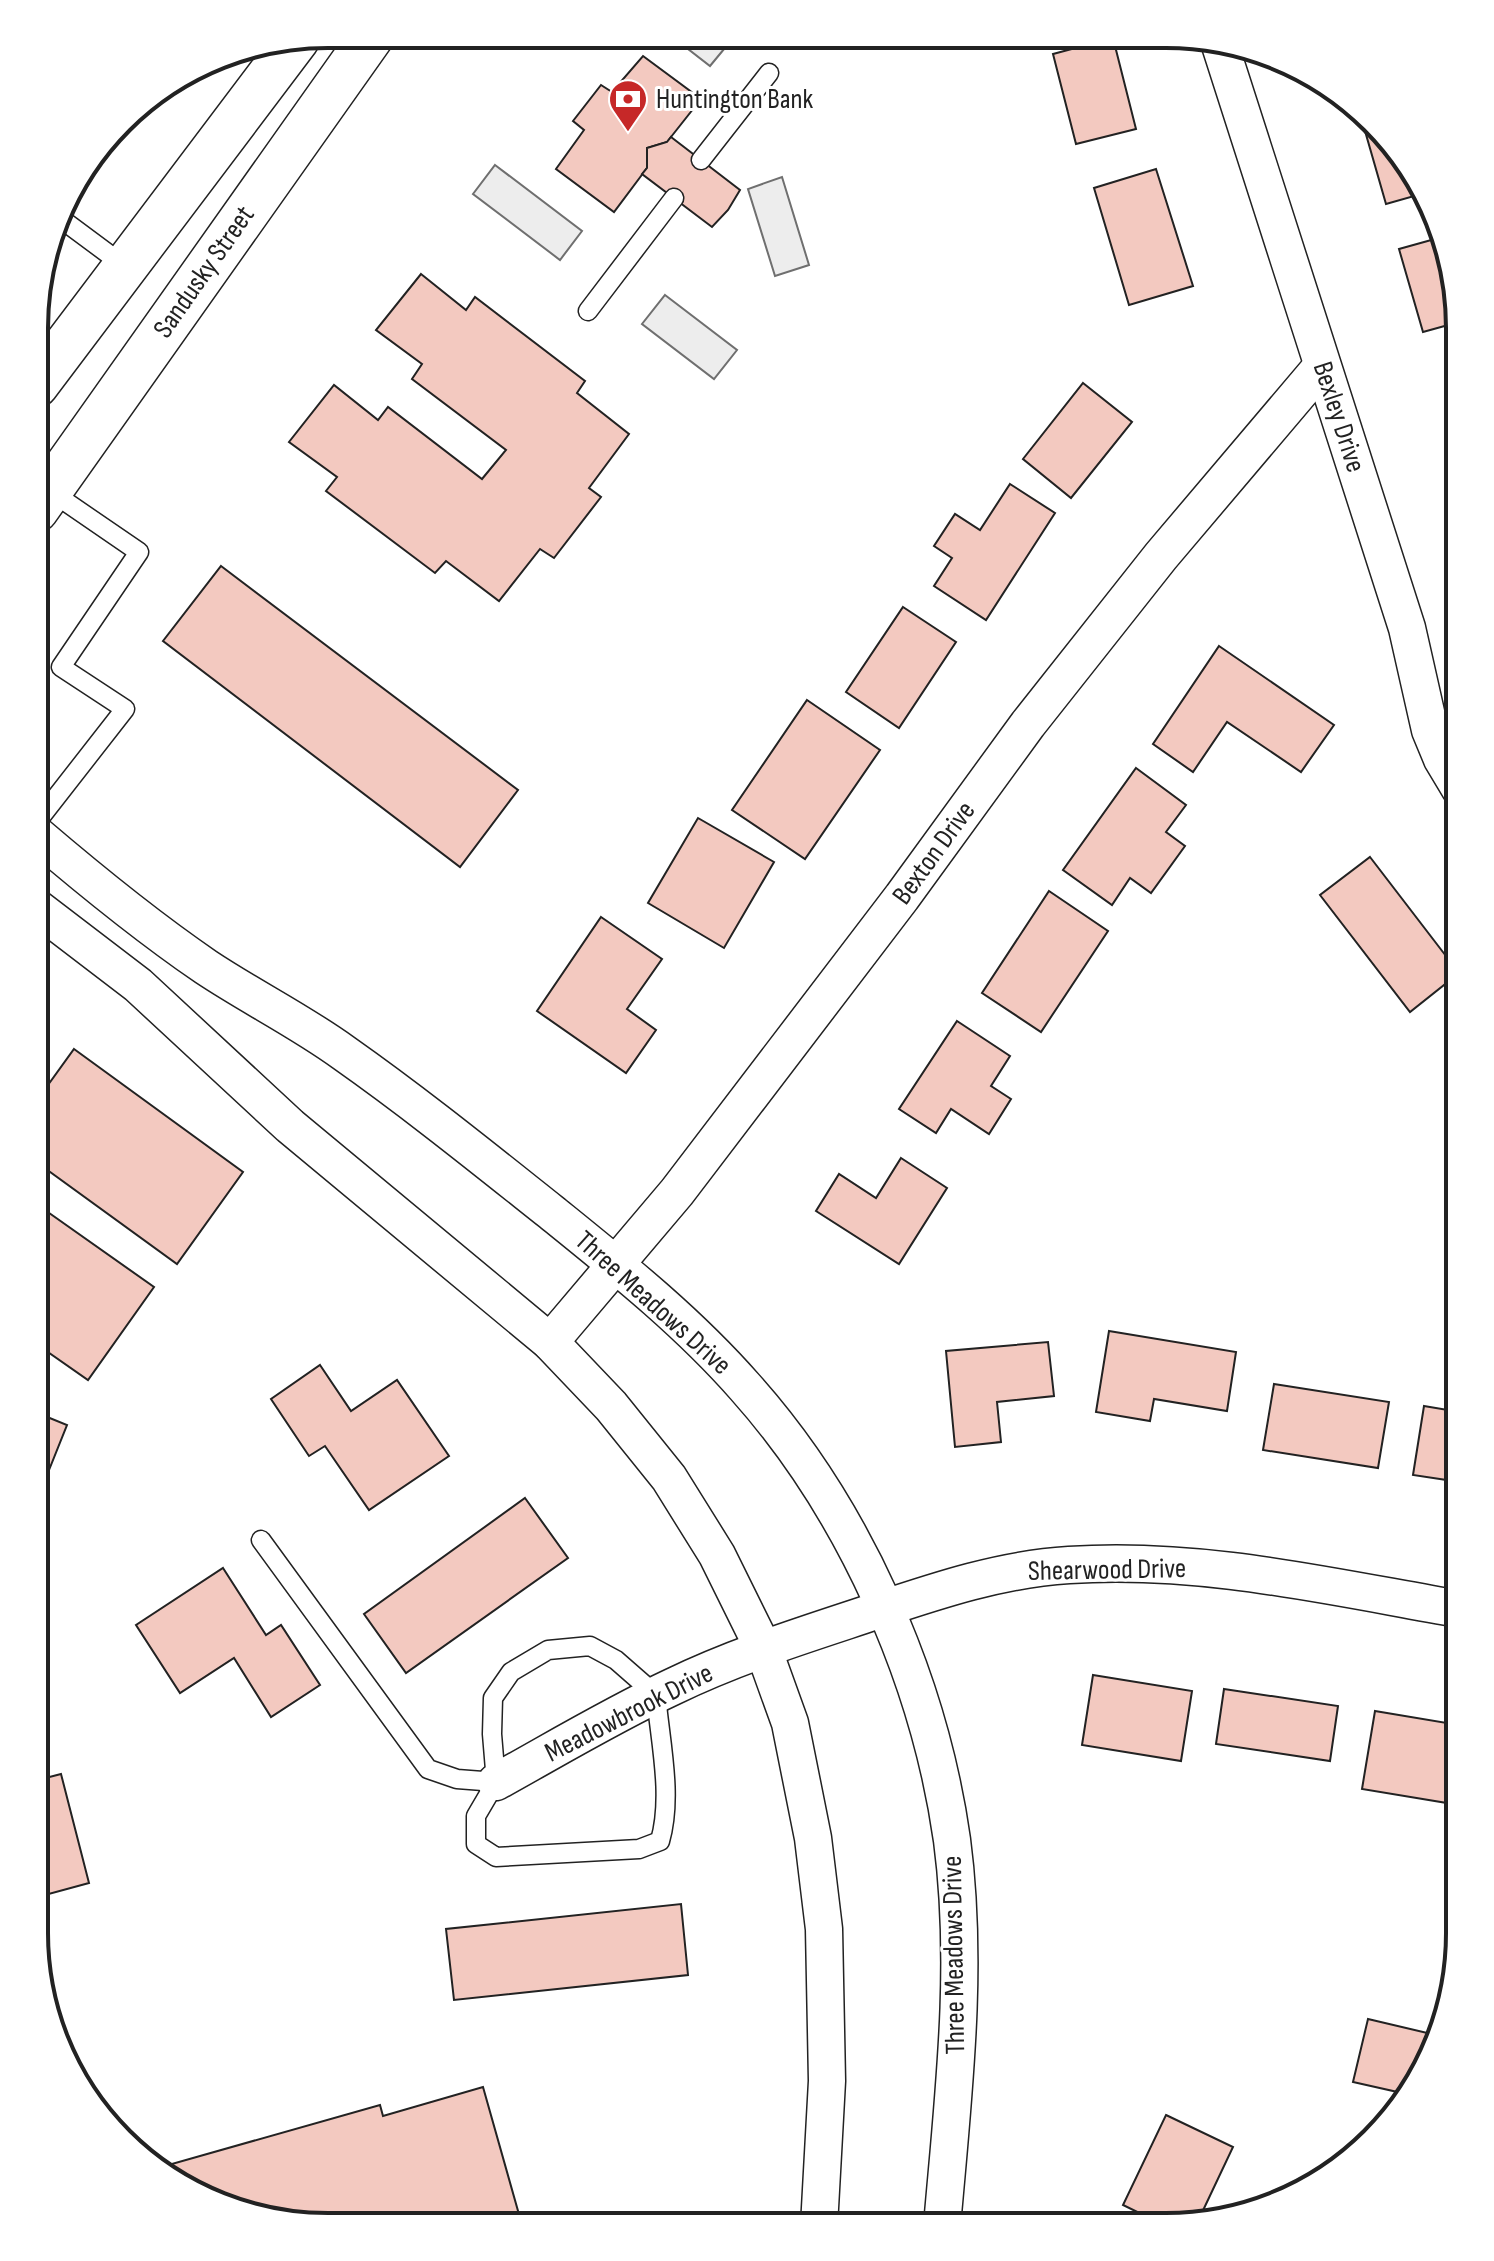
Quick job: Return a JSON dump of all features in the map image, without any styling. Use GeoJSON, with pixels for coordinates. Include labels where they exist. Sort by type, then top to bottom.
{"type":"FeatureCollection","features":[{"type":"Feature","properties":{"kind":"main road","name":"Sandusky Street"},"geometry":{"type":"LineString","coordinates":[[48,494],[363,48]]}},
{"type":"Feature","properties":{"kind":"main road"},"geometry":{"type":"LineString","coordinates":[[48,369],[282,52]]}},
{"type":"Feature","properties":{"kind":"street","name":"Bexley Drive"},"geometry":{"type":"LineString","coordinates":[[1223,54],[1407,628],[1430,730],[1446,765]]}},
{"type":"Feature","properties":{"kind":"street","name":"Bexton Drive"},"geometry":{"type":"LineString","coordinates":[[550,1342],[677,1192],[902,897],[1038,712],[1161,556],[1322,366]]}},
{"type":"Feature","properties":{"kind":"street","name":"Three Meadows Drive"},"geometry":{"type":"LineString","coordinates":[[48,844],[109,897],[196,960],[324,1039],[418,1105],[615,1265],[676,1316],[746,1389],[804,1463],[853,1544],[885,1608],[916,1688],[934,1748],[952,1840],[959,1935],[957,2060],[943,2213]]}},
{"type":"Feature","properties":{"kind":"street"},"geometry":{"type":"LineString","coordinates":[[48,916],[138,985],[290,1126],[550,1342],[611,1406],[669,1478],[717,1555],[763,1648],[790,1723],[813,1838],[824,1929],[827,2081],[820,2213]]}},
{"type":"Feature","properties":{"kind":"street","name":"Shearwood Drive"},"geometry":{"type":"LineString","coordinates":[[763,1648],[946,1587],[1007,1573],[1069,1565],[1164,1564],[1237,1571],[1445,1607]]}},
{"type":"Feature","properties":{"kind":"street","name":"Meadowbrook Drive"},"geometry":{"type":"LineString","coordinates":[[496,1782],[656,1695],[763,1648]]}},
{"type":"Feature","properties":{"kind":"lane"},"geometry":{"type":"LineString","coordinates":[[701,160],[769,73]]}},
{"type":"Feature","properties":{"kind":"lane"},"geometry":{"type":"LineString","coordinates":[[588,311],[674,198]]}},
{"type":"Feature","properties":{"kind":"lane"},"geometry":{"type":"LineString","coordinates":[[68,224],[126,267]]}},
{"type":"Feature","properties":{"kind":"lane"},"geometry":{"type":"LineString","coordinates":[[48,504],[139,552],[61,667],[125,709],[48,808]]}},
{"type":"Feature","properties":{"kind":"lane"},"geometry":{"type":"LineString","coordinates":[[261,1540],[428,1769],[457,1779],[496,1782]]}},
{"type":"Feature","properties":{"kind":"lane"},"geometry":{"type":"LineString","coordinates":[[590,1646],[616,1660],[656,1695],[665,1791],[665,1822],[660,1841],[639,1849],[496,1857],[476,1844],[476,1816],[496,1782],[493,1698],[511,1672],[548,1650],[590,1646]]}},
{"type":"Feature","properties":{"kind":"shaded area"},"geometry":{"type":"Polygon","coordinates":[[[687,48],[725,48],[710,66],[687,48]]]}},
{"type":"Feature","properties":{"kind":"shaded area"},"geometry":{"type":"Polygon","coordinates":[[[495,165],[582,231],[560,260],[473,194],[495,165]]]}},
{"type":"Feature","properties":{"kind":"shaded area"},"geometry":{"type":"Polygon","coordinates":[[[782,177],[809,265],[775,276],[748,189],[782,177]]]}},
{"type":"Feature","properties":{"kind":"shaded area"},"geometry":{"type":"Polygon","coordinates":[[[665,295],[737,350],[714,379],[642,324],[665,295]]]}},
{"type":"Feature","properties":{"kind":"building"},"geometry":{"type":"Polygon","coordinates":[[[1076,48],[1116,48],[1136,129],[1076,144],[1053,54],[1076,48]]]}},
{"type":"Feature","properties":{"kind":"building","name":"Huntington Bank"},"geometry":{"type":"Polygon","coordinates":[[[643,56],[701,99],[667,142],[647,148],[647,168],[614,212],[556,169],[584,130],[573,121],[601,85],[612,92],[643,56]]]}},
{"type":"Feature","properties":{"kind":"building"},"geometry":{"type":"Polygon","coordinates":[[[1365,131],[1388,157],[1413,196],[1386,204],[1365,131]]]}},
{"type":"Feature","properties":{"kind":"building"},"geometry":{"type":"Polygon","coordinates":[[[671,137],[740,190],[728,210],[712,227],[642,174],[647,168],[647,148],[667,142],[671,137]]]}},
{"type":"Feature","properties":{"kind":"building"},"geometry":{"type":"Polygon","coordinates":[[[1156,169],[1193,286],[1129,305],[1094,188],[1156,169]]]}},
{"type":"Feature","properties":{"kind":"building"},"geometry":{"type":"Polygon","coordinates":[[[1431,240],[1441,273],[1446,326],[1423,332],[1399,249],[1431,240]]]}},
{"type":"Feature","properties":{"kind":"building"},"geometry":{"type":"Polygon","coordinates":[[[421,274],[466,310],[475,297],[585,381],[577,393],[629,434],[589,488],[601,497],[554,558],[540,549],[499,601],[446,561],[435,573],[326,491],[337,477],[289,442],[334,385],[378,420],[388,407],[482,479],[506,450],[412,379],[422,364],[376,330],[421,274]]]}},
{"type":"Feature","properties":{"kind":"building"},"geometry":{"type":"Polygon","coordinates":[[[1083,383],[1132,422],[1071,498],[1023,459],[1083,383]]]}},
{"type":"Feature","properties":{"kind":"building"},"geometry":{"type":"Polygon","coordinates":[[[1010,484],[1055,513],[986,620],[934,586],[952,558],[934,546],[955,514],[980,530],[1010,484]]]}},
{"type":"Feature","properties":{"kind":"building"},"geometry":{"type":"Polygon","coordinates":[[[221,566],[518,790],[460,867],[163,641],[221,566]]]}},
{"type":"Feature","properties":{"kind":"building"},"geometry":{"type":"Polygon","coordinates":[[[903,607],[956,642],[899,728],[846,692],[903,607]]]}},
{"type":"Feature","properties":{"kind":"building"},"geometry":{"type":"Polygon","coordinates":[[[1219,646],[1334,725],[1301,772],[1227,722],[1193,772],[1153,744],[1219,646]]]}},
{"type":"Feature","properties":{"kind":"building"},"geometry":{"type":"Polygon","coordinates":[[[807,700],[880,750],[805,859],[732,810],[807,700]]]}},
{"type":"Feature","properties":{"kind":"building"},"geometry":{"type":"Polygon","coordinates":[[[1136,768],[1186,805],[1166,832],[1185,846],[1151,893],[1130,878],[1112,905],[1063,870],[1136,768]]]}},
{"type":"Feature","properties":{"kind":"building"},"geometry":{"type":"Polygon","coordinates":[[[698,818],[774,862],[724,948],[648,903],[698,818]]]}},
{"type":"Feature","properties":{"kind":"building"},"geometry":{"type":"Polygon","coordinates":[[[1370,857],[1446,956],[1446,984],[1410,1012],[1320,895],[1370,857]]]}},
{"type":"Feature","properties":{"kind":"building"},"geometry":{"type":"Polygon","coordinates":[[[1049,891],[1108,931],[1041,1032],[982,993],[1049,891]]]}},
{"type":"Feature","properties":{"kind":"building"},"geometry":{"type":"Polygon","coordinates":[[[601,917],[662,959],[627,1009],[656,1030],[626,1073],[537,1011],[601,917]]]}},
{"type":"Feature","properties":{"kind":"building"},"geometry":{"type":"Polygon","coordinates":[[[957,1021],[1010,1056],[991,1086],[1011,1099],[989,1134],[951,1109],[936,1133],[899,1109],[957,1021]]]}},
{"type":"Feature","properties":{"kind":"building"},"geometry":{"type":"Polygon","coordinates":[[[74,1049],[243,1172],[177,1264],[48,1170],[48,1085],[74,1049]]]}},
{"type":"Feature","properties":{"kind":"building"},"geometry":{"type":"Polygon","coordinates":[[[901,1158],[947,1188],[899,1264],[816,1211],[839,1174],[876,1198],[901,1158]]]}},
{"type":"Feature","properties":{"kind":"building"},"geometry":{"type":"Polygon","coordinates":[[[48,1212],[154,1287],[88,1380],[48,1352],[48,1212]]]}},
{"type":"Feature","properties":{"kind":"building"},"geometry":{"type":"Polygon","coordinates":[[[1109,1331],[1236,1352],[1227,1411],[1154,1399],[1150,1421],[1096,1412],[1109,1331]]]}},
{"type":"Feature","properties":{"kind":"building"},"geometry":{"type":"Polygon","coordinates":[[[1048,1342],[1054,1396],[997,1402],[1001,1442],[955,1447],[946,1351],[1048,1342]]]}},
{"type":"Feature","properties":{"kind":"building"},"geometry":{"type":"Polygon","coordinates":[[[320,1365],[351,1411],[397,1380],[449,1456],[369,1510],[325,1446],[309,1456],[271,1399],[320,1365]]]}},
{"type":"Feature","properties":{"kind":"building"},"geometry":{"type":"Polygon","coordinates":[[[1274,1384],[1389,1402],[1378,1468],[1263,1450],[1274,1384]]]}},
{"type":"Feature","properties":{"kind":"building"},"geometry":{"type":"Polygon","coordinates":[[[1424,1406],[1445,1410],[1445,1480],[1413,1475],[1424,1406]]]}},
{"type":"Feature","properties":{"kind":"building"},"geometry":{"type":"Polygon","coordinates":[[[48,1417],[67,1425],[48,1472],[48,1417]]]}},
{"type":"Feature","properties":{"kind":"building"},"geometry":{"type":"Polygon","coordinates":[[[525,1498],[568,1558],[406,1673],[364,1614],[525,1498]]]}},
{"type":"Feature","properties":{"kind":"building"},"geometry":{"type":"Polygon","coordinates":[[[223,1568],[266,1635],[281,1625],[320,1685],[271,1717],[234,1658],[180,1693],[136,1625],[223,1568]]]}},
{"type":"Feature","properties":{"kind":"building"},"geometry":{"type":"Polygon","coordinates":[[[1093,1675],[1192,1691],[1181,1761],[1082,1745],[1093,1675]]]}},
{"type":"Feature","properties":{"kind":"building"},"geometry":{"type":"Polygon","coordinates":[[[1224,1689],[1338,1706],[1330,1761],[1216,1744],[1224,1689]]]}},
{"type":"Feature","properties":{"kind":"building"},"geometry":{"type":"Polygon","coordinates":[[[1375,1711],[1445,1723],[1445,1803],[1362,1789],[1375,1711]]]}},
{"type":"Feature","properties":{"kind":"building"},"geometry":{"type":"Polygon","coordinates":[[[61,1774],[89,1883],[48,1894],[48,1777],[61,1774]]]}},
{"type":"Feature","properties":{"kind":"building"},"geometry":{"type":"Polygon","coordinates":[[[681,1904],[688,1975],[454,2000],[446,1929],[681,1904]]]}},
{"type":"Feature","properties":{"kind":"building"},"geometry":{"type":"Polygon","coordinates":[[[1368,2019],[1427,2033],[1397,2092],[1353,2082],[1368,2019]]]}},
{"type":"Feature","properties":{"kind":"building"},"geometry":{"type":"Polygon","coordinates":[[[483,2087],[519,2213],[291,2211],[221,2192],[171,2164],[380,2105],[383,2116],[483,2087]]]}},
{"type":"Feature","properties":{"kind":"building"},"geometry":{"type":"Polygon","coordinates":[[[1166,2115],[1233,2147],[1203,2210],[1139,2213],[1123,2205],[1166,2115]]]}},
{"type":"Feature","properties":{"kind":"place","name":"Huntington Bank"},"geometry":{"type":"Point","coordinates":[628,133]}}]}
